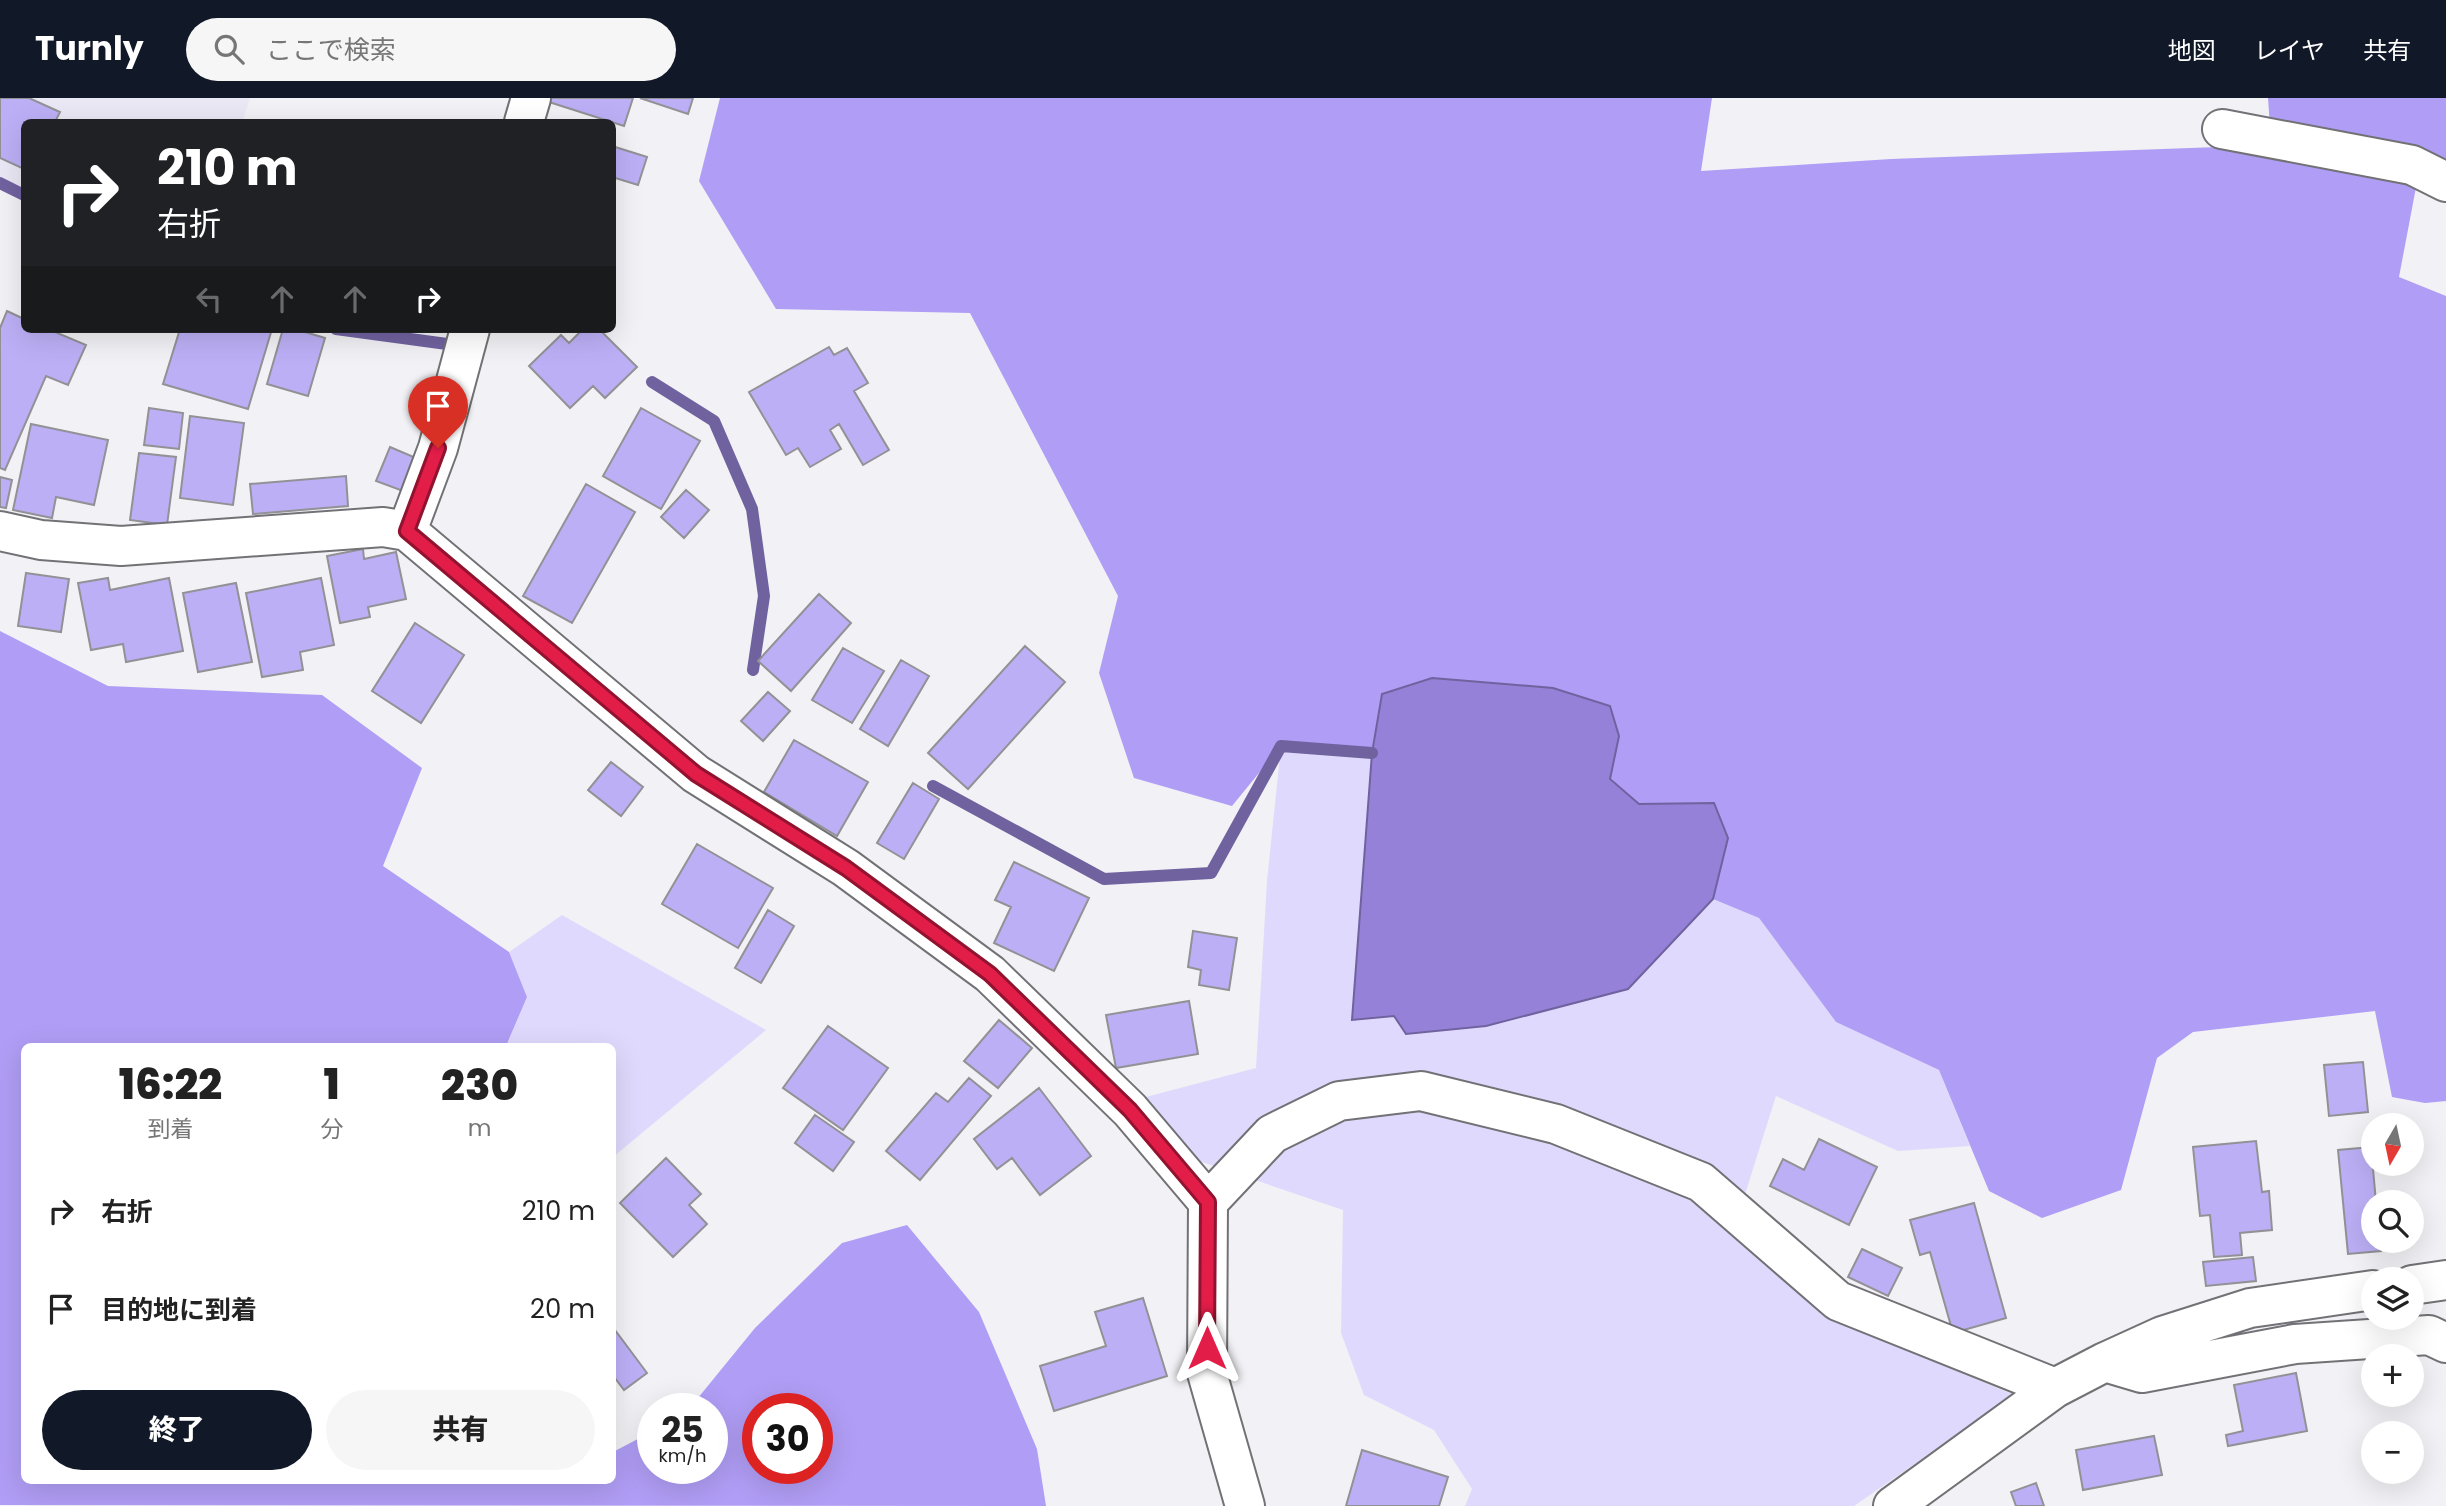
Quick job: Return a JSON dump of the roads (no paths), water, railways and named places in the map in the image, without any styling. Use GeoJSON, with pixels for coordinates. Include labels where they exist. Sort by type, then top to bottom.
{"type":"FeatureCollection","features":[{"type":"Feature","properties":{"kind":"street"},"geometry":{"type":"LineString","coordinates":[[525,119],[531,98]]}},
{"type":"Feature","properties":{"kind":"street"},"geometry":{"type":"LineString","coordinates":[[2222,129],[2412,165],[2446,182]]}},
{"type":"Feature","properties":{"kind":"street"},"geometry":{"type":"LineString","coordinates":[[407,531],[438,448],[469,333]]}},
{"type":"Feature","properties":{"kind":"street"},"geometry":{"type":"LineString","coordinates":[[0,531],[41,540],[121,546],[383,527],[407,531],[696,774],[846,868],[990,974],[1130,1110],[1208,1202],[1207,1373],[1245,1506]]}},
{"type":"Feature","properties":{"kind":"street"},"geometry":{"type":"LineString","coordinates":[[1208,1202],[1272,1134],[1339,1101],[1421,1091],[1556,1124],[1701,1182],[1838,1301],[2055,1388]]}},
{"type":"Feature","properties":{"kind":"street"},"geometry":{"type":"LineString","coordinates":[[2424,1283],[2446,1280]]}},
{"type":"Feature","properties":{"kind":"street"},"geometry":{"type":"LineString","coordinates":[[1893,1506],[2055,1388],[2105,1362],[2162,1336],[2250,1308],[2361,1292]]}},
{"type":"Feature","properties":{"kind":"street"},"geometry":{"type":"LineString","coordinates":[[2105,1362],[2142,1373],[2295,1344],[2429,1335],[2446,1342]]}},
{"type":"Feature","properties":{"kind":"waterway"},"geometry":{"type":"LineString","coordinates":[[0,183],[21,194]]}},
{"type":"Feature","properties":{"kind":"waterway"},"geometry":{"type":"LineString","coordinates":[[366,333],[447,344]]}},
{"type":"Feature","properties":{"kind":"waterway"},"geometry":{"type":"LineString","coordinates":[[652,382],[714,421],[752,509],[764,596],[753,670]]}},
{"type":"Feature","properties":{"kind":"waterway"},"geometry":{"type":"LineString","coordinates":[[933,786],[1104,879],[1211,873],[1281,746],[1372,753]]}}]}
